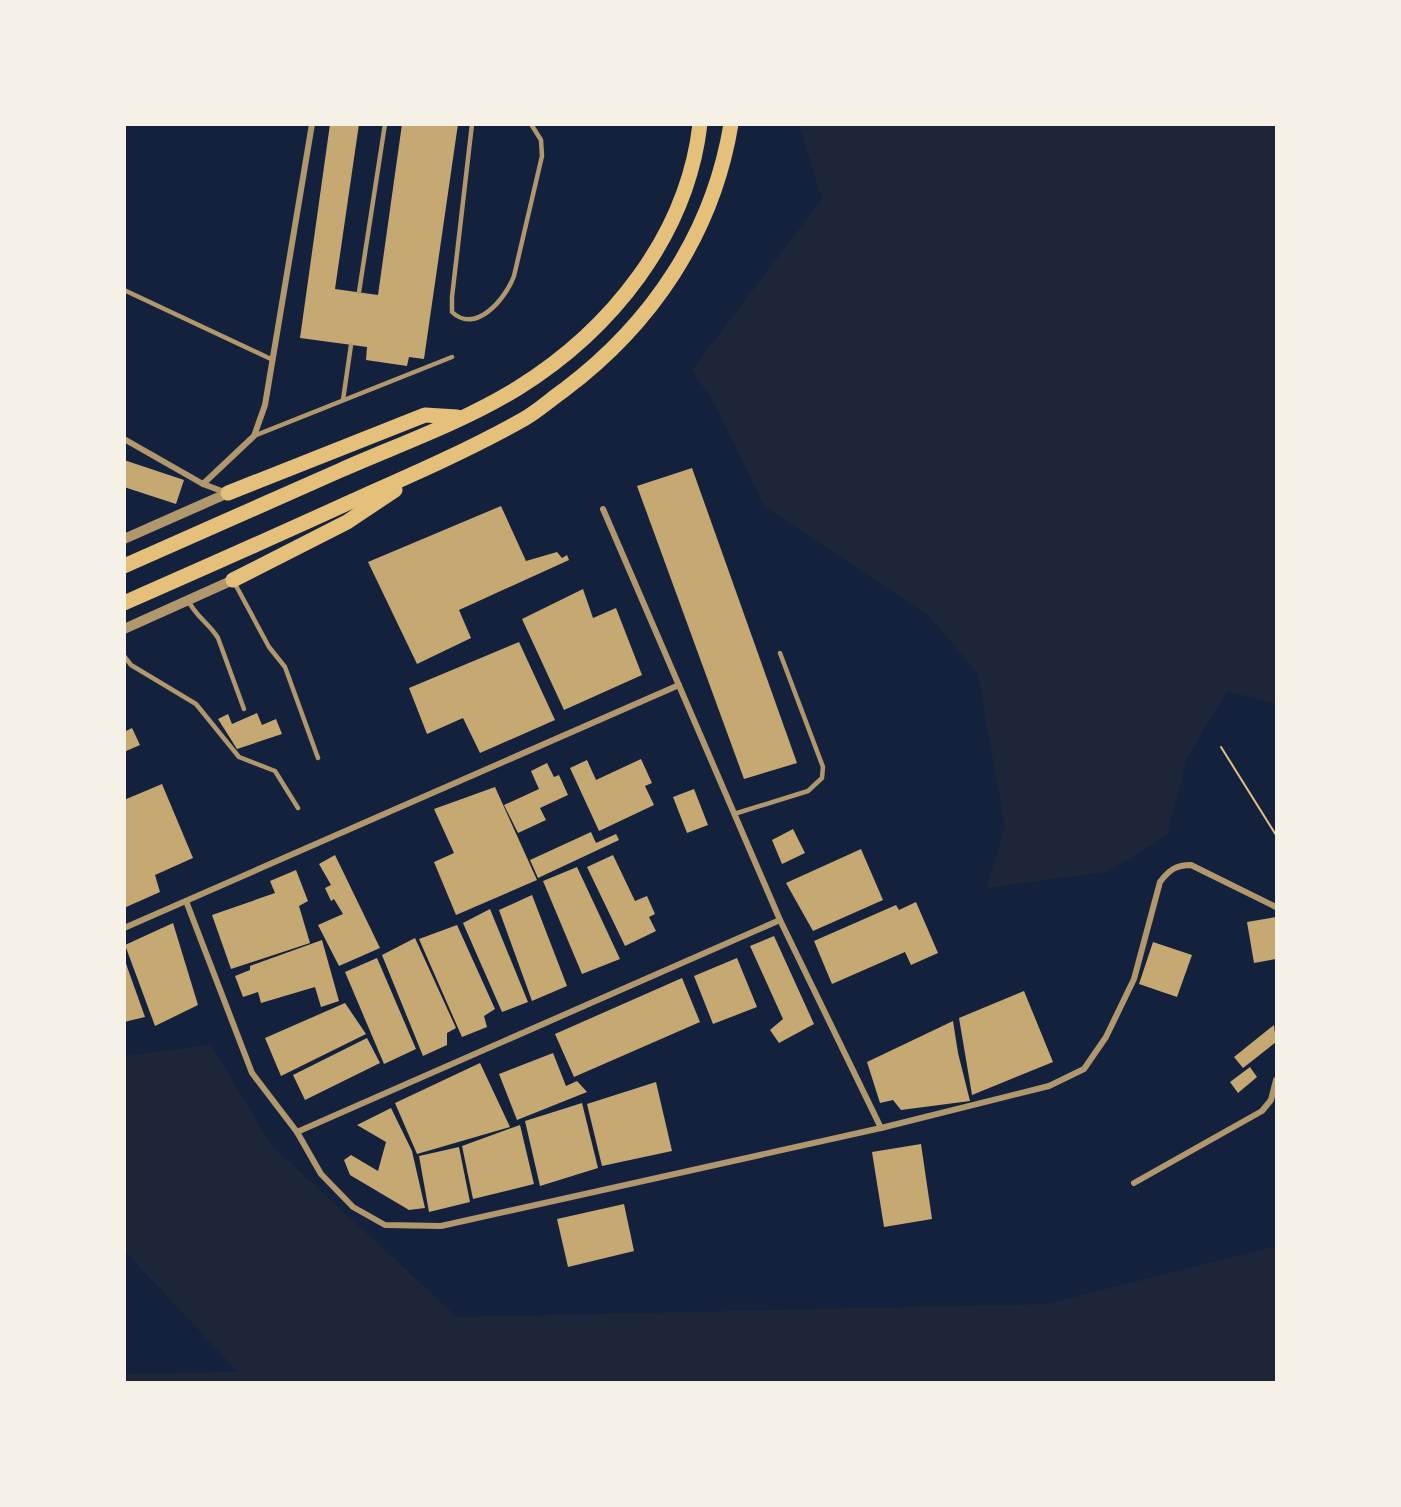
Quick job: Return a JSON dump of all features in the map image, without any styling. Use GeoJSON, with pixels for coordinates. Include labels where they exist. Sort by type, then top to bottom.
{"type":"FeatureCollection","features":[{"type":"Feature","properties":{"kind":"highway"},"geometry":{"type":"LineString","coordinates":[[124,566],[463,417],[518,388],[568,351],[622,301],[656,251],[686,192],[700,124]]}},
{"type":"Feature","properties":{"kind":"highway"},"geometry":{"type":"LineString","coordinates":[[124,603],[434,465],[526,418],[593,368],[642,317],[680,268],[710,205],[726,153],[731,124]]}},
{"type":"Feature","properties":{"kind":"highway"},"geometry":{"type":"LineString","coordinates":[[228,493],[425,415],[463,417]]}},
{"type":"Feature","properties":{"kind":"highway"},"geometry":{"type":"LineString","coordinates":[[233,580],[347,522],[434,465]]}},
{"type":"Feature","properties":{"kind":"street"},"geometry":{"type":"LineString","coordinates":[[203,484],[254,436],[265,405],[312,124]]}},
{"type":"Feature","properties":{"kind":"street"},"geometry":{"type":"LineString","coordinates":[[124,439],[203,484],[228,493]]}},
{"type":"Feature","properties":{"kind":"street"},"geometry":{"type":"LineString","coordinates":[[124,539],[228,493]]}},
{"type":"Feature","properties":{"kind":"street"},"geometry":{"type":"LineString","coordinates":[[603,509],[780,920],[881,1128]]}},
{"type":"Feature","properties":{"kind":"street"},"geometry":{"type":"LineString","coordinates":[[124,629],[233,580]]}},
{"type":"Feature","properties":{"kind":"street"},"geometry":{"type":"LineString","coordinates":[[124,928],[679,685]]}},
{"type":"Feature","properties":{"kind":"street"},"geometry":{"type":"LineString","coordinates":[[186,901],[252,1073],[297,1132],[321,1174],[353,1207],[385,1225],[441,1226],[881,1128],[1049,1086],[1084,1069],[1106,1037],[1134,979],[1160,882],[1167,872],[1178,865],[1191,865],[1276,907]]}},
{"type":"Feature","properties":{"kind":"street"},"geometry":{"type":"LineString","coordinates":[[297,1132],[780,920]]}},
{"type":"Feature","properties":{"kind":"street"},"geometry":{"type":"LineString","coordinates":[[1134,1183],[1262,1111],[1271,1100],[1276,1080]]}},
{"type":"Feature","properties":{"kind":"lane"},"geometry":{"type":"LineString","coordinates":[[359,292],[385,124]]}},
{"type":"Feature","properties":{"kind":"lane"},"geometry":{"type":"LineString","coordinates":[[472,124],[452,297],[452,312],[468,320],[484,316],[507,291],[514,276],[542,156],[541,140],[531,124]]}},
{"type":"Feature","properties":{"kind":"lane"},"geometry":{"type":"LineString","coordinates":[[124,290],[273,360]]}},
{"type":"Feature","properties":{"kind":"lane"},"geometry":{"type":"LineString","coordinates":[[343,400],[351,345]]}},
{"type":"Feature","properties":{"kind":"lane"},"geometry":{"type":"LineString","coordinates":[[254,436],[452,357]]}},
{"type":"Feature","properties":{"kind":"lane"},"geometry":{"type":"LineString","coordinates":[[233,580],[269,647],[285,667],[318,758]]}},
{"type":"Feature","properties":{"kind":"lane"},"geometry":{"type":"LineString","coordinates":[[188,600],[194,614],[213,630],[218,638],[244,709]]}},
{"type":"Feature","properties":{"kind":"lane"},"geometry":{"type":"LineString","coordinates":[[734,814],[808,791],[822,778],[823,767],[780,653]]}},
{"type":"Feature","properties":{"kind":"lane"},"geometry":{"type":"LineString","coordinates":[[124,656],[131,665],[196,704],[239,757],[274,771],[298,808]]}},
{"type":"Feature","properties":{"kind":"path"},"geometry":{"type":"LineString","coordinates":[[1221,747],[1276,835]]}},
{"type":"Feature","properties":{"kind":"shaded area"},"geometry":{"type":"Polygon","coordinates":[[[799,125],[1276,125],[1276,704],[1227,691],[1187,758],[1167,835],[1107,872],[986,888],[1005,828],[978,674],[930,617],[764,506],[717,408],[692,370],[822,199],[799,125]]]}},
{"type":"Feature","properties":{"kind":"shaded area"},"geometry":{"type":"Polygon","coordinates":[[[211,1045],[272,1146],[457,1317],[1047,1304],[1276,1246],[1276,1382],[125,1382],[125,1374],[238,1372],[125,1251],[125,1056],[211,1045]]]}},
{"type":"Feature","properties":{"kind":"building"},"geometry":{"type":"Polygon","coordinates":[[[330,124],[359,124],[335,289],[378,295],[402,124],[458,124],[424,359],[409,357],[407,366],[366,360],[367,347],[300,338],[330,124]]]}},
{"type":"Feature","properties":{"kind":"building"},"geometry":{"type":"Polygon","coordinates":[[[124,460],[184,480],[176,504],[124,487],[124,460]]]}},
{"type":"Feature","properties":{"kind":"building"},"geometry":{"type":"Polygon","coordinates":[[[692,468],[797,763],[744,779],[637,486],[692,468]]]}},
{"type":"Feature","properties":{"kind":"building"},"geometry":{"type":"Polygon","coordinates":[[[501,506],[526,561],[557,552],[562,558],[567,555],[569,560],[459,610],[471,638],[417,664],[368,562],[501,506]]]}},
{"type":"Feature","properties":{"kind":"building"},"geometry":{"type":"Polygon","coordinates":[[[583,589],[593,618],[616,608],[642,675],[564,710],[522,619],[583,589]]]}},
{"type":"Feature","properties":{"kind":"building"},"geometry":{"type":"Polygon","coordinates":[[[519,642],[555,720],[480,753],[463,718],[427,734],[409,688],[519,642]]]}},
{"type":"Feature","properties":{"kind":"building"},"geometry":{"type":"Polygon","coordinates":[[[257,713],[262,725],[276,719],[282,734],[237,749],[218,719],[228,714],[232,724],[257,713]]]}},
{"type":"Feature","properties":{"kind":"building"},"geometry":{"type":"Polygon","coordinates":[[[132,728],[140,745],[124,752],[124,732],[132,728]]]}},
{"type":"Feature","properties":{"kind":"building"},"geometry":{"type":"Polygon","coordinates":[[[641,759],[652,783],[645,786],[654,805],[599,831],[570,768],[587,760],[596,780],[641,759]]]}},
{"type":"Feature","properties":{"kind":"building"},"geometry":{"type":"Polygon","coordinates":[[[547,763],[554,777],[559,775],[568,795],[540,808],[546,820],[518,833],[504,805],[539,789],[531,771],[547,763]]]}},
{"type":"Feature","properties":{"kind":"building"},"geometry":{"type":"Polygon","coordinates":[[[162,784],[193,858],[155,875],[160,892],[124,908],[124,800],[162,784]]]}},
{"type":"Feature","properties":{"kind":"building"},"geometry":{"type":"Polygon","coordinates":[[[495,787],[537,880],[456,915],[434,862],[454,853],[434,809],[495,787]]]}},
{"type":"Feature","properties":{"kind":"building"},"geometry":{"type":"Polygon","coordinates":[[[694,789],[708,825],[687,833],[673,797],[694,789]]]}},
{"type":"Feature","properties":{"kind":"building"},"geometry":{"type":"Polygon","coordinates":[[[793,829],[805,853],[782,864],[772,840],[793,829]]]}},
{"type":"Feature","properties":{"kind":"building"},"geometry":{"type":"Polygon","coordinates":[[[591,832],[596,843],[616,834],[619,840],[538,878],[530,860],[591,832]]]}},
{"type":"Feature","properties":{"kind":"building"},"geometry":{"type":"Polygon","coordinates":[[[861,849],[883,900],[813,931],[786,883],[861,849]]]}},
{"type":"Feature","properties":{"kind":"building"},"geometry":{"type":"Polygon","coordinates":[[[335,855],[380,948],[339,966],[318,925],[343,914],[334,899],[331,901],[325,888],[331,885],[319,864],[335,855]]]}},
{"type":"Feature","properties":{"kind":"building"},"geometry":{"type":"Polygon","coordinates":[[[613,855],[635,901],[647,896],[655,914],[649,917],[656,931],[625,946],[587,867],[613,855]]]}},
{"type":"Feature","properties":{"kind":"building"},"geometry":{"type":"Polygon","coordinates":[[[577,867],[620,959],[582,974],[543,881],[577,867]]]}},
{"type":"Feature","properties":{"kind":"building"},"geometry":{"type":"Polygon","coordinates":[[[296,870],[308,901],[299,906],[310,943],[231,969],[212,915],[275,893],[270,881],[296,870]]]}},
{"type":"Feature","properties":{"kind":"building"},"geometry":{"type":"Polygon","coordinates":[[[532,895],[567,986],[532,1001],[499,910],[532,895]]]}},
{"type":"Feature","properties":{"kind":"building"},"geometry":{"type":"Polygon","coordinates":[[[916,902],[938,953],[911,965],[905,952],[832,984],[814,941],[896,905],[899,910],[916,902]]]}},
{"type":"Feature","properties":{"kind":"building"},"geometry":{"type":"Polygon","coordinates":[[[490,909],[528,1002],[502,1012],[463,923],[490,909]]]}},
{"type":"Feature","properties":{"kind":"building"},"geometry":{"type":"Polygon","coordinates":[[[1276,917],[1276,959],[1254,963],[1247,922],[1276,917]]]}},
{"type":"Feature","properties":{"kind":"building"},"geometry":{"type":"Polygon","coordinates":[[[173,923],[198,1005],[155,1026],[125,945],[173,923]]]}},
{"type":"Feature","properties":{"kind":"building"},"geometry":{"type":"Polygon","coordinates":[[[457,925],[495,1009],[484,1016],[487,1027],[462,1037],[419,939],[457,925]]]}},
{"type":"Feature","properties":{"kind":"building"},"geometry":{"type":"Polygon","coordinates":[[[774,936],[814,1024],[779,1043],[770,1030],[783,1019],[750,946],[774,936]]]}},
{"type":"Feature","properties":{"kind":"building"},"geometry":{"type":"Polygon","coordinates":[[[415,938],[456,1028],[447,1033],[447,1045],[423,1056],[382,955],[415,938]]]}},
{"type":"Feature","properties":{"kind":"building"},"geometry":{"type":"Polygon","coordinates":[[[322,940],[339,1001],[321,1007],[315,987],[261,1003],[258,992],[243,997],[235,976],[250,970],[250,966],[322,940]]]}},
{"type":"Feature","properties":{"kind":"building"},"geometry":{"type":"Polygon","coordinates":[[[1153,942],[1192,955],[1177,997],[1139,984],[1153,942]]]}},
{"type":"Feature","properties":{"kind":"building"},"geometry":{"type":"Polygon","coordinates":[[[124,958],[145,1017],[124,1022],[124,958]]]}},
{"type":"Feature","properties":{"kind":"building"},"geometry":{"type":"Polygon","coordinates":[[[377,958],[416,1049],[384,1064],[345,972],[377,958]]]}},
{"type":"Feature","properties":{"kind":"building"},"geometry":{"type":"Polygon","coordinates":[[[737,958],[757,1007],[713,1024],[694,976],[737,958]]]}},
{"type":"Feature","properties":{"kind":"building"},"geometry":{"type":"Polygon","coordinates":[[[682,978],[700,1022],[574,1077],[555,1034],[682,978]]]}},
{"type":"Feature","properties":{"kind":"building"},"geometry":{"type":"Polygon","coordinates":[[[1024,991],[1053,1062],[972,1095],[959,1018],[1024,991]]]}},
{"type":"Feature","properties":{"kind":"building"},"geometry":{"type":"Polygon","coordinates":[[[345,1003],[366,1034],[281,1076],[265,1038],[345,1003]]]}},
{"type":"Feature","properties":{"kind":"building"},"geometry":{"type":"Polygon","coordinates":[[[953,1021],[970,1101],[901,1110],[893,1100],[880,1103],[867,1062],[953,1021]]]}},
{"type":"Feature","properties":{"kind":"building"},"geometry":{"type":"Polygon","coordinates":[[[1274,1025],[1276,1042],[1243,1068],[1234,1057],[1274,1025]]]}},
{"type":"Feature","properties":{"kind":"building"},"geometry":{"type":"Polygon","coordinates":[[[367,1038],[380,1063],[305,1100],[293,1075],[367,1038]]]}},
{"type":"Feature","properties":{"kind":"building"},"geometry":{"type":"Polygon","coordinates":[[[553,1053],[566,1086],[577,1081],[587,1092],[517,1120],[499,1074],[553,1053]]]}},
{"type":"Feature","properties":{"kind":"building"},"geometry":{"type":"Polygon","coordinates":[[[480,1063],[510,1127],[417,1154],[395,1103],[480,1063]]]}},
{"type":"Feature","properties":{"kind":"building"},"geometry":{"type":"Polygon","coordinates":[[[1250,1067],[1257,1077],[1238,1093],[1230,1082],[1250,1067]]]}},
{"type":"Feature","properties":{"kind":"building"},"geometry":{"type":"Polygon","coordinates":[[[656,1082],[672,1151],[602,1166],[587,1104],[656,1082]]]}},
{"type":"Feature","properties":{"kind":"building"},"geometry":{"type":"Polygon","coordinates":[[[582,1103],[598,1168],[540,1186],[525,1121],[582,1103]]]}},
{"type":"Feature","properties":{"kind":"building"},"geometry":{"type":"Polygon","coordinates":[[[391,1108],[412,1151],[425,1208],[409,1210],[350,1175],[344,1160],[351,1155],[378,1171],[386,1142],[357,1125],[391,1108]]]}},
{"type":"Feature","properties":{"kind":"building"},"geometry":{"type":"Polygon","coordinates":[[[520,1125],[534,1184],[473,1199],[462,1146],[520,1125]]]}},
{"type":"Feature","properties":{"kind":"building"},"geometry":{"type":"Polygon","coordinates":[[[921,1144],[932,1219],[884,1227],[872,1152],[921,1144]]]}},
{"type":"Feature","properties":{"kind":"building"},"geometry":{"type":"Polygon","coordinates":[[[459,1147],[470,1202],[429,1212],[419,1156],[459,1147]]]}},
{"type":"Feature","properties":{"kind":"building"},"geometry":{"type":"Polygon","coordinates":[[[624,1204],[634,1251],[568,1267],[557,1219],[624,1204]]]}}]}
